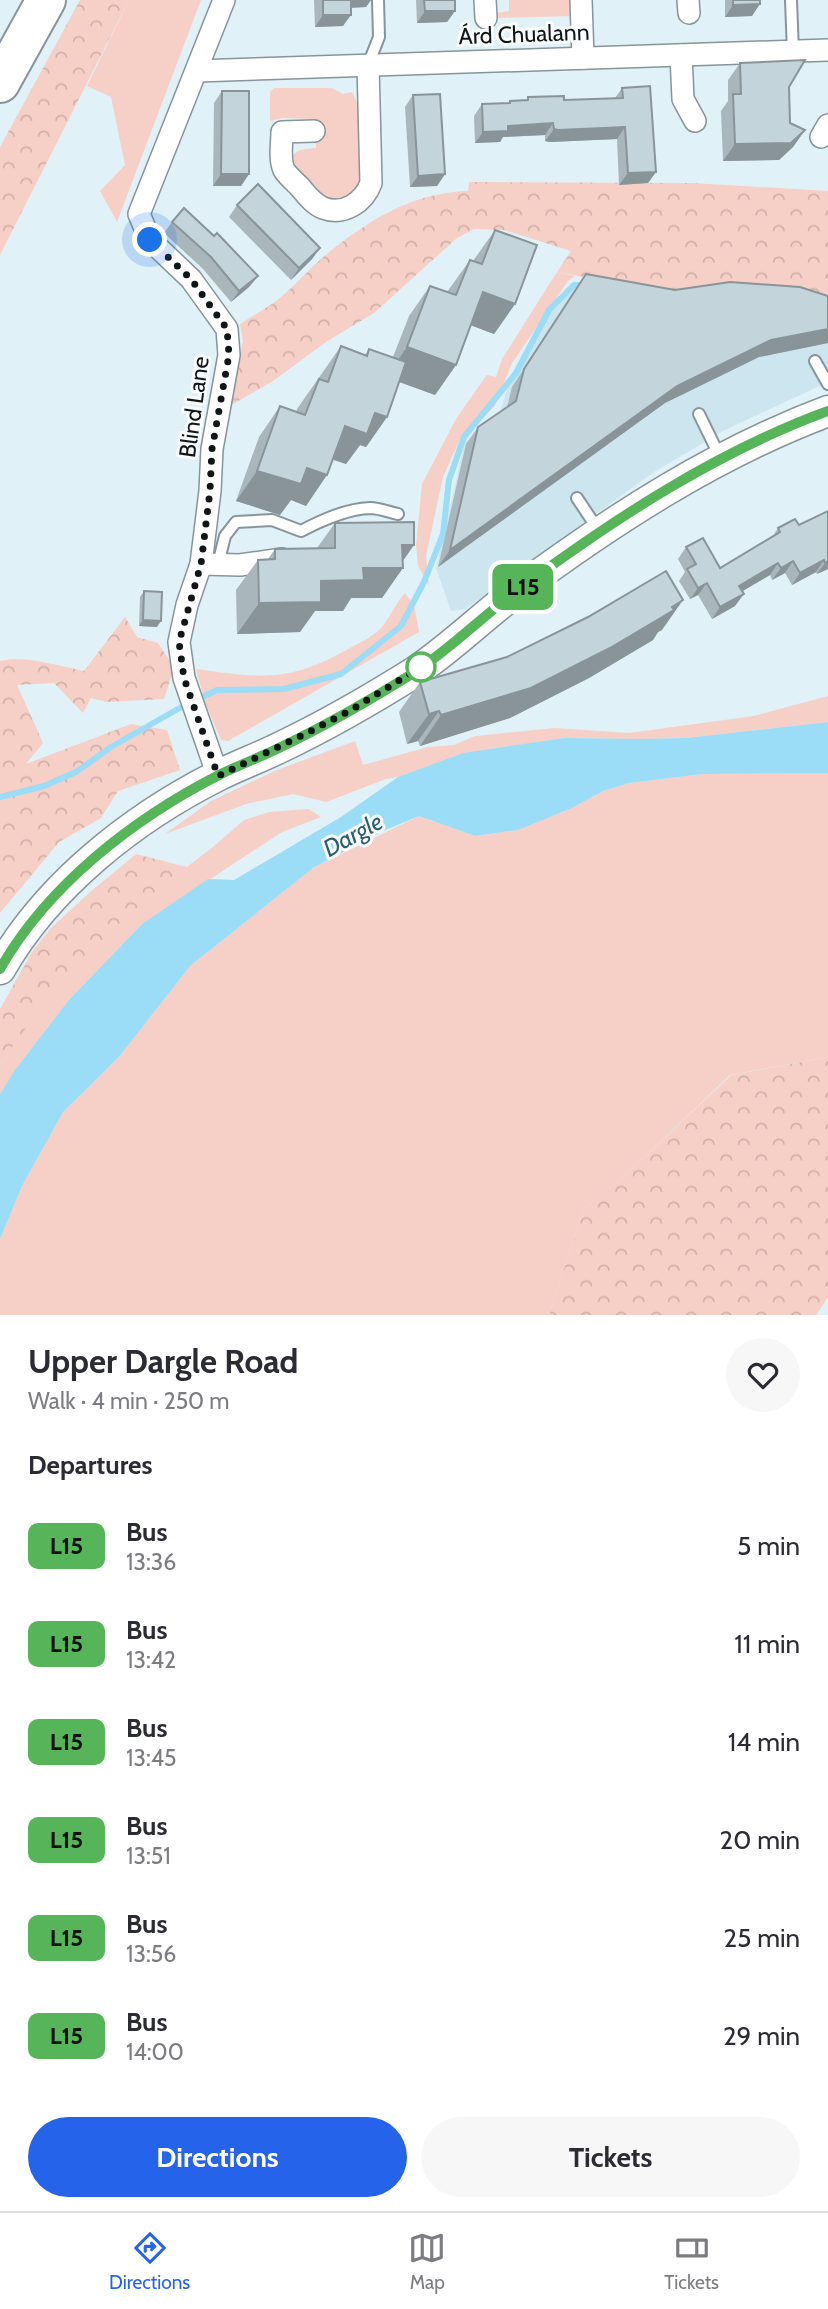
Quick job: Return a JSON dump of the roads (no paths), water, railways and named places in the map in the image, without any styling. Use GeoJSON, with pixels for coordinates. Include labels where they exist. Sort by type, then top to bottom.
{"type":"FeatureCollection","features":[{"type":"Feature","properties":{"kind":"highway"},"geometry":{"type":"LineString","coordinates":[[0,83],[46,0]]}},
{"type":"Feature","properties":{"kind":"main road"},"geometry":{"type":"LineString","coordinates":[[0,969],[49,901],[98,855],[159,810],[218,776],[282,747],[351,710],[417,670],[517,591],[629,512],[778,430],[828,411]]}},
{"type":"Feature","properties":{"kind":"street","name":"Blind Lane"},"geometry":{"type":"LineString","coordinates":[[218,776],[184,678],[179,642],[209,564],[212,449],[229,355],[227,329],[191,279],[150,240],[139,214],[224,0]]}},
{"type":"Feature","properties":{"kind":"street"},"geometry":{"type":"LineString","coordinates":[[581,0],[583,58]]}},
{"type":"Feature","properties":{"kind":"street","name":"Árd Chualann"},"geometry":{"type":"LineString","coordinates":[[197,71],[828,50]]}},
{"type":"Feature","properties":{"kind":"street"},"geometry":{"type":"LineString","coordinates":[[681,55],[683,99],[695,121]]}},
{"type":"Feature","properties":{"kind":"street"},"geometry":{"type":"LineString","coordinates":[[314,131],[282,132],[283,168],[312,201],[322,208],[347,208],[359,202],[371,183],[368,65]]}},
{"type":"Feature","properties":{"kind":"street"},"geometry":{"type":"LineString","coordinates":[[209,564],[240,565],[294,558]]}},
{"type":"Feature","properties":{"kind":"lane"},"geometry":{"type":"LineString","coordinates":[[368,65],[379,37],[378,0]]}},
{"type":"Feature","properties":{"kind":"lane"},"geometry":{"type":"LineString","coordinates":[[791,0],[793,52]]}},
{"type":"Feature","properties":{"kind":"lane"},"geometry":{"type":"LineString","coordinates":[[815,361],[828,384]]}},
{"type":"Feature","properties":{"kind":"lane"},"geometry":{"type":"LineString","coordinates":[[699,414],[721,460]]}},
{"type":"Feature","properties":{"kind":"lane"},"geometry":{"type":"LineString","coordinates":[[577,498],[600,532]]}},
{"type":"Feature","properties":{"kind":"lane"},"geometry":{"type":"LineString","coordinates":[[209,564],[236,522],[272,520],[301,531],[325,519],[354,511],[372,508],[398,514]]}},
{"type":"Feature","properties":{"kind":"water","name":"Dargle"},"geometry":{"type":"Polygon","coordinates":[[[828,722],[828,773],[703,774],[629,783],[603,791],[572,808],[518,830],[475,836],[419,816],[383,831],[313,868],[190,966],[119,1057],[63,1112],[22,1186],[0,1239],[0,1094],[68,1001],[142,924],[208,879],[234,880],[341,817],[398,777],[463,753],[564,738],[686,738],[828,722]]]}},
{"type":"Feature","properties":{"kind":"waterway"},"geometry":{"type":"LineString","coordinates":[[0,797],[44,786],[76,772],[111,747],[217,690],[284,689],[341,674],[401,626],[424,582],[443,534],[449,480],[464,437],[516,373],[549,310],[574,285],[586,285]]}}]}
